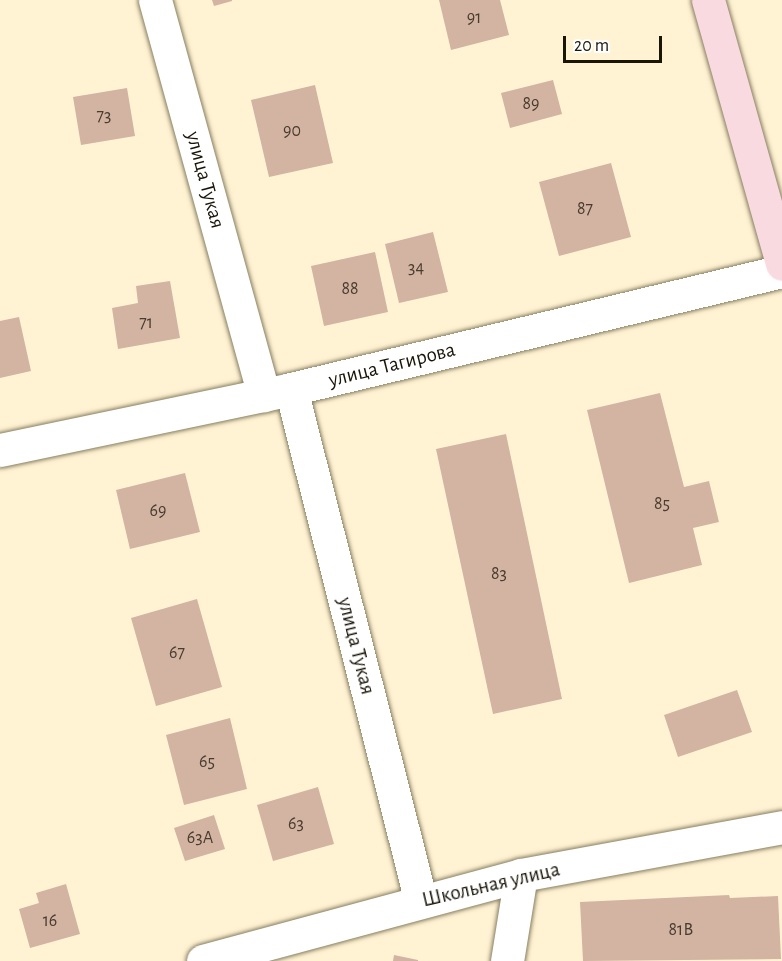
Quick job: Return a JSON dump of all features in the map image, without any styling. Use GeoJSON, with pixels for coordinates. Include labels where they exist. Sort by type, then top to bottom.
{"type":"FeatureCollection","features":[{"type":"Feature","properties":{"kind":"main road"},"geometry":{"type":"LineString","coordinates":[[708,0],[782,264]]}},
{"type":"Feature","properties":{"kind":"street","name":"улица Тукая"},"geometry":{"type":"LineString","coordinates":[[155,0],[278,392],[421,902]]}},
{"type":"Feature","properties":{"kind":"street","name":"улица Тагирова"},"geometry":{"type":"LineString","coordinates":[[0,450],[278,392],[782,271]]}},
{"type":"Feature","properties":{"kind":"street","name":"Школьная улица"},"geometry":{"type":"LineString","coordinates":[[203,961],[521,875],[782,827]]}},
{"type":"Feature","properties":{"kind":"street"},"geometry":{"type":"LineString","coordinates":[[507,961],[521,875]]}},
{"type":"Feature","properties":{"kind":"building"},"geometry":{"type":"Polygon","coordinates":[[[212,0],[232,0],[232,1],[214,6],[212,0]]]}},
{"type":"Feature","properties":{"kind":"building"},"geometry":{"type":"Polygon","coordinates":[[[439,0],[500,0],[509,35],[451,50],[439,0]]]}},
{"type":"Feature","properties":{"kind":"building"},"geometry":{"type":"Polygon","coordinates":[[[553,80],[562,114],[510,128],[501,93],[553,80]]]}},
{"type":"Feature","properties":{"kind":"building"},"geometry":{"type":"Polygon","coordinates":[[[315,85],[333,163],[269,177],[251,100],[315,85]]]}},
{"type":"Feature","properties":{"kind":"building"},"geometry":{"type":"Polygon","coordinates":[[[127,88],[135,136],[81,145],[73,97],[127,88]]]}},
{"type":"Feature","properties":{"kind":"building"},"geometry":{"type":"Polygon","coordinates":[[[611,163],[631,237],[559,256],[539,182],[611,163]]]}},
{"type":"Feature","properties":{"kind":"building"},"geometry":{"type":"Polygon","coordinates":[[[433,232],[448,292],[399,303],[385,244],[433,232]]]}},
{"type":"Feature","properties":{"kind":"building"},"geometry":{"type":"Polygon","coordinates":[[[375,252],[388,312],[324,326],[311,266],[375,252]]]}},
{"type":"Feature","properties":{"kind":"building"},"geometry":{"type":"Polygon","coordinates":[[[170,281],[180,338],[118,349],[112,308],[138,303],[136,286],[170,281]]]}},
{"type":"Feature","properties":{"kind":"building"},"geometry":{"type":"Polygon","coordinates":[[[19,317],[31,371],[0,378],[0,321],[19,317]]]}},
{"type":"Feature","properties":{"kind":"building"},"geometry":{"type":"Polygon","coordinates":[[[660,393],[684,487],[709,481],[719,522],[693,528],[702,565],[629,583],[587,410],[660,393]]]}},
{"type":"Feature","properties":{"kind":"building"},"geometry":{"type":"Polygon","coordinates":[[[506,434],[562,699],[493,714],[436,449],[506,434]]]}},
{"type":"Feature","properties":{"kind":"building"},"geometry":{"type":"Polygon","coordinates":[[[185,473],[200,532],[130,549],[116,490],[185,473]]]}},
{"type":"Feature","properties":{"kind":"building"},"geometry":{"type":"Polygon","coordinates":[[[197,599],[222,687],[156,706],[131,618],[197,599]]]}},
{"type":"Feature","properties":{"kind":"building"},"geometry":{"type":"Polygon","coordinates":[[[737,690],[752,732],[678,757],[664,715],[737,690]]]}},
{"type":"Feature","properties":{"kind":"building"},"geometry":{"type":"Polygon","coordinates":[[[230,718],[247,789],[184,805],[166,735],[230,718]]]}},
{"type":"Feature","properties":{"kind":"building"},"geometry":{"type":"Polygon","coordinates":[[[318,787],[334,844],[273,861],[257,805],[318,787]]]}},
{"type":"Feature","properties":{"kind":"building"},"geometry":{"type":"Polygon","coordinates":[[[214,815],[225,849],[185,861],[174,828],[214,815]]]}},
{"type":"Feature","properties":{"kind":"building"},"geometry":{"type":"Polygon","coordinates":[[[66,884],[80,934],[30,948],[19,909],[39,903],[36,893],[66,884]]]}},
{"type":"Feature","properties":{"kind":"building"},"geometry":{"type":"Polygon","coordinates":[[[729,895],[730,898],[778,896],[781,959],[583,961],[580,902],[729,895]]]}},
{"type":"Feature","properties":{"kind":"building"},"geometry":{"type":"Polygon","coordinates":[[[394,955],[418,960],[418,961],[393,961],[394,955]]]}}]}
